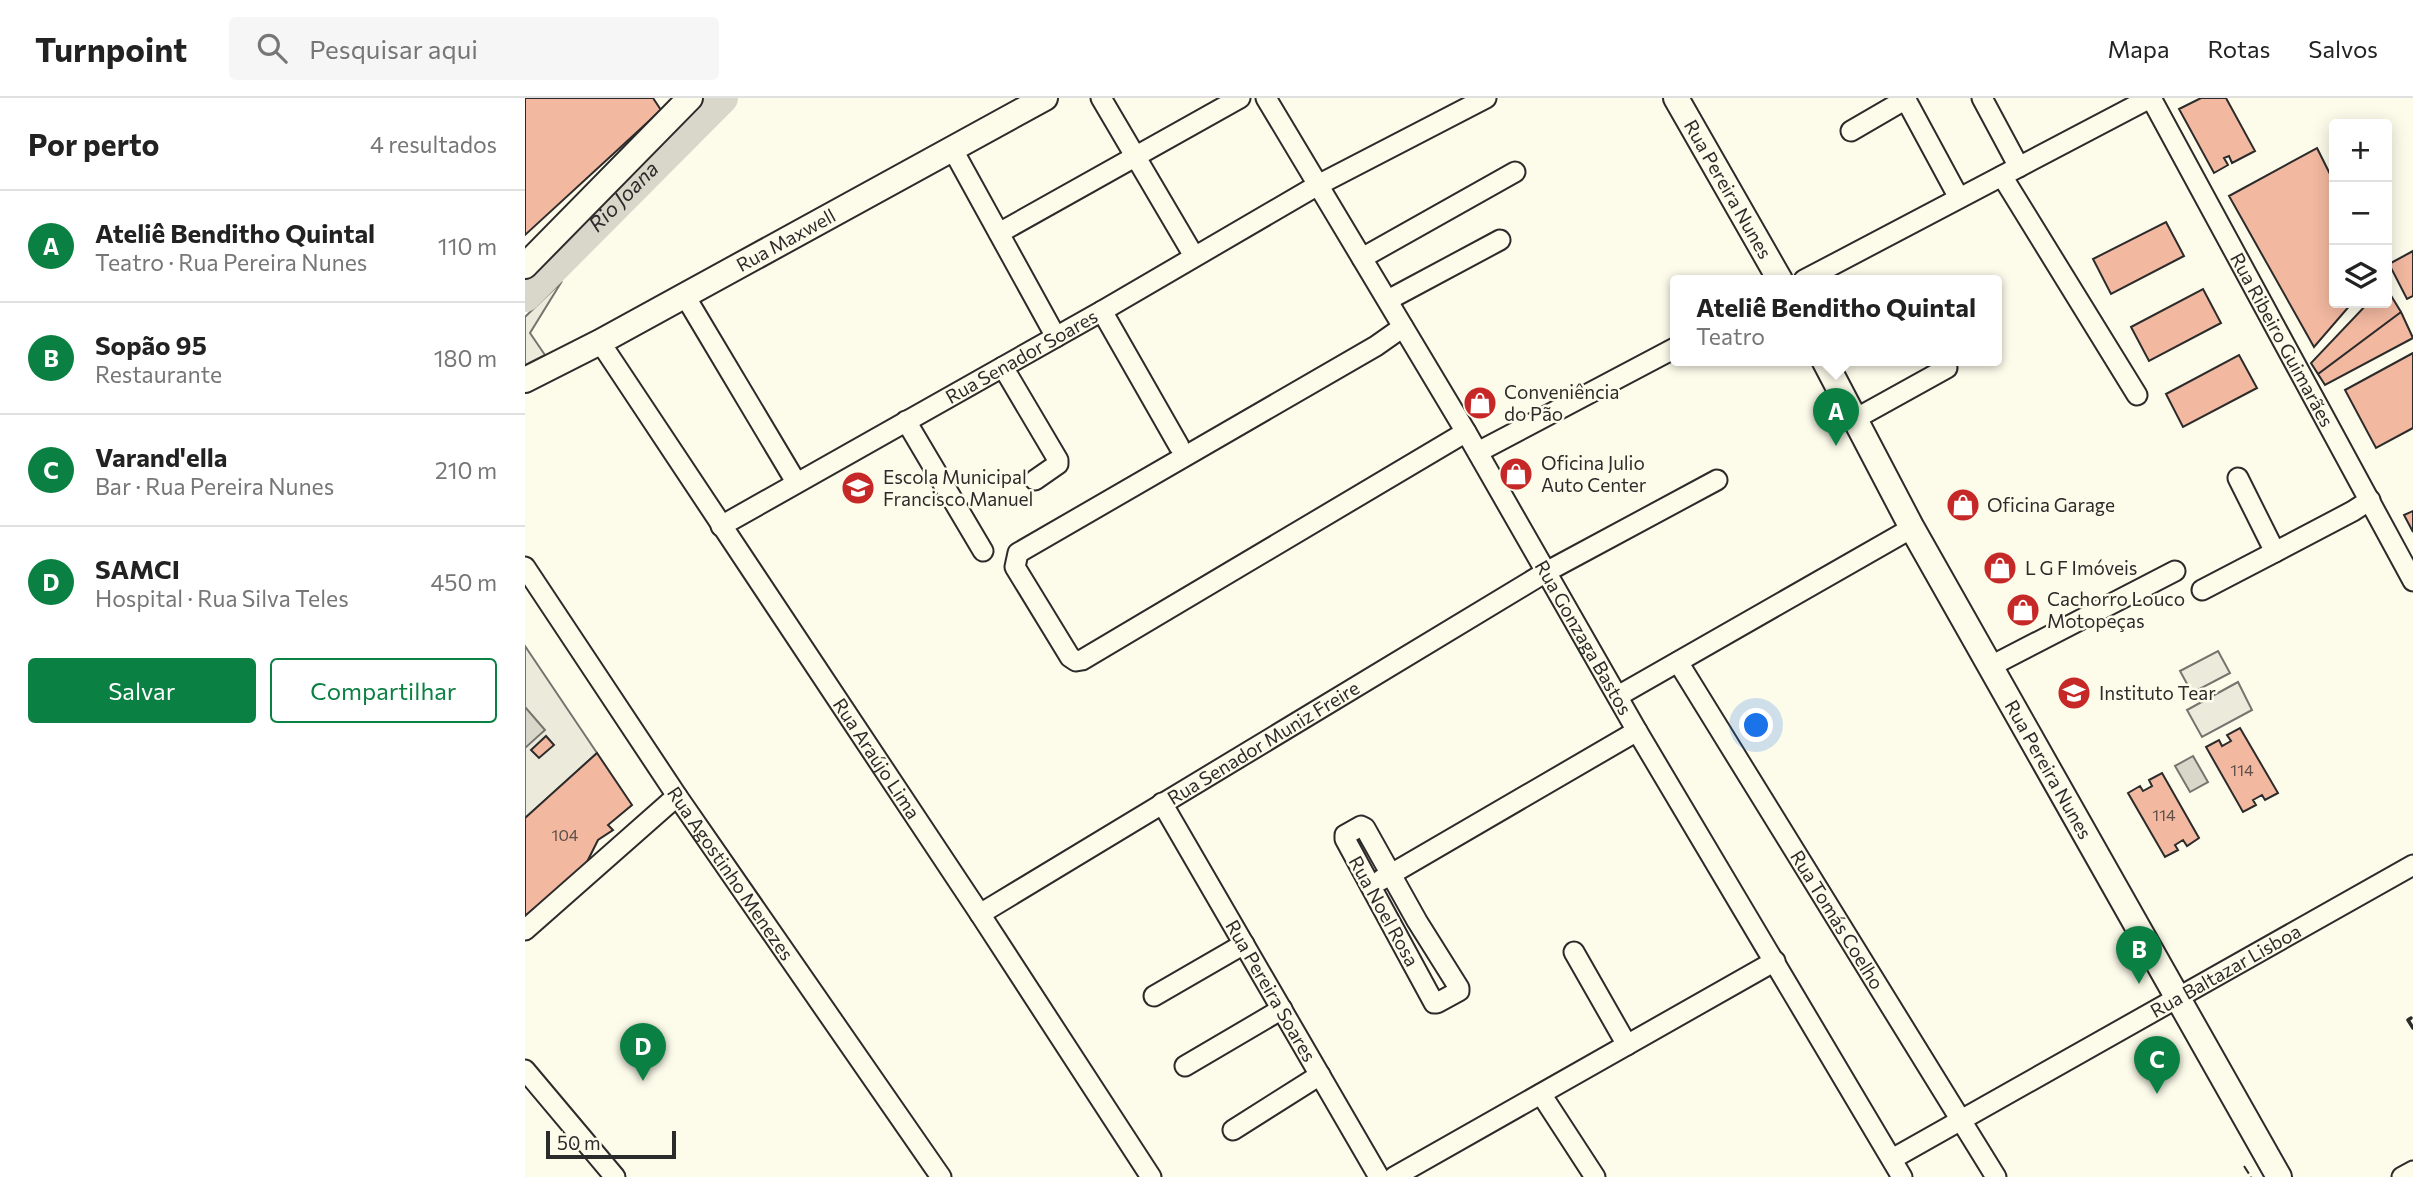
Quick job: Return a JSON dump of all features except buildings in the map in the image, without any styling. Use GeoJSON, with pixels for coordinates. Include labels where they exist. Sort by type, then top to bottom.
{"type":"FeatureCollection","features":[{"type":"Feature","properties":{"kind":"main road"},"geometry":{"type":"LineString","coordinates":[[525,266],[690,98]]}},
{"type":"Feature","properties":{"kind":"main road","name":"Rua Maxwell"},"geometry":{"type":"LineString","coordinates":[[525,380],[685,296],[1045,98]]}},
{"type":"Feature","properties":{"kind":"main road","name":"Rua Pereira Nunes"},"geometry":{"type":"LineString","coordinates":[[1677,98],[1777,275]]}},
{"type":"Feature","properties":{"kind":"main road","name":"Rua Pereira Nunes"},"geometry":{"type":"LineString","coordinates":[[1826,366],[1913,528],[2279,1177]]}},
{"type":"Feature","properties":{"kind":"street"},"geometry":{"type":"LineString","coordinates":[[1101,98],[1194,256]]}},
{"type":"Feature","properties":{"kind":"street"},"geometry":{"type":"LineString","coordinates":[[999,233],[1240,98]]}},
{"type":"Feature","properties":{"kind":"street","name":"Rua Gonzaga Bastos"},"geometry":{"type":"LineString","coordinates":[[1266,98],[1478,452],[1637,731],[1902,1177]]}},
{"type":"Feature","properties":{"kind":"street","name":"Rua Senador Soares"},"geometry":{"type":"LineString","coordinates":[[720,526],[1102,311],[1318,185],[1486,98]]}},
{"type":"Feature","properties":{"kind":"street"},"geometry":{"type":"LineString","coordinates":[[1851,131],[1905,98],[1959,198]]}},
{"type":"Feature","properties":{"kind":"street"},"geometry":{"type":"LineString","coordinates":[[1982,98],[2010,171],[2137,395]]}},
{"type":"Feature","properties":{"kind":"street"},"geometry":{"type":"LineString","coordinates":[[1813,275],[2151,98]]}},
{"type":"Feature","properties":{"kind":"street","name":"Rua Ribeiro Guimarães"},"geometry":{"type":"LineString","coordinates":[[2151,98],[2413,581]]}},
{"type":"Feature","properties":{"kind":"street"},"geometry":{"type":"LineString","coordinates":[[953,150],[1056,337]]}},
{"type":"Feature","properties":{"kind":"street"},"geometry":{"type":"LineString","coordinates":[[1362,258],[1515,172]]}},
{"type":"Feature","properties":{"kind":"street"},"geometry":{"type":"LineString","coordinates":[[1388,300],[1500,240]]}},
{"type":"Feature","properties":{"kind":"street"},"geometry":{"type":"LineString","coordinates":[[685,296],[796,482]]}},
{"type":"Feature","properties":{"kind":"street"},"geometry":{"type":"LineString","coordinates":[[1102,311],[1179,446]]}},
{"type":"Feature","properties":{"kind":"street"},"geometry":{"type":"LineString","coordinates":[[1403,327],[1376,346],[1018,553],[1015,567],[1070,657],[1076,661],[1082,660],[1466,432]]}},
{"type":"Feature","properties":{"kind":"street","name":"Rua Araújo Lima"},"geometry":{"type":"LineString","coordinates":[[600,342],[1151,1177]]}},
{"type":"Feature","properties":{"kind":"street"},"geometry":{"type":"LineString","coordinates":[[1478,452],[1670,351]]}},
{"type":"Feature","properties":{"kind":"street"},"geometry":{"type":"LineString","coordinates":[[1003,367],[1058,460],[1058,464],[1035,480]]}},
{"type":"Feature","properties":{"kind":"street"},"geometry":{"type":"LineString","coordinates":[[1855,419],[1947,368]]}},
{"type":"Feature","properties":{"kind":"street"},"geometry":{"type":"LineString","coordinates":[[906,421],[983,551]]}},
{"type":"Feature","properties":{"kind":"street"},"geometry":{"type":"LineString","coordinates":[[2238,478],[2275,552]]}},
{"type":"Feature","properties":{"kind":"street","name":"Rua Senador Muniz Freire"},"geometry":{"type":"LineString","coordinates":[[980,915],[1546,572],[1717,480]]}},
{"type":"Feature","properties":{"kind":"street"},"geometry":{"type":"LineString","coordinates":[[2202,590],[2353,512],[2369,500]]}},
{"type":"Feature","properties":{"kind":"street"},"geometry":{"type":"LineString","coordinates":[[1618,696],[1913,528]]}},
{"type":"Feature","properties":{"kind":"street","name":"Rua Agostinho Menezes"},"geometry":{"type":"LineString","coordinates":[[525,567],[677,796],[941,1177]]}},
{"type":"Feature","properties":{"kind":"street"},"geometry":{"type":"LineString","coordinates":[[1991,666],[2175,571]]}},
{"type":"Feature","properties":{"kind":"street","name":"Rua Tomás Coelho"},"geometry":{"type":"LineString","coordinates":[[1678,662],[1996,1177]]}},
{"type":"Feature","properties":{"kind":"street"},"geometry":{"type":"LineString","coordinates":[[1370,887],[1637,731]]}},
{"type":"Feature","properties":{"kind":"street"},"geometry":{"type":"LineString","coordinates":[[525,930],[677,796]]}},
{"type":"Feature","properties":{"kind":"street","name":"Rua Pereira Soares"},"geometry":{"type":"LineString","coordinates":[[1162,803],[1380,1177]]}},
{"type":"Feature","properties":{"kind":"street","name":"Rua Noel Rosa"},"geometry":{"type":"LineString","coordinates":[[1360,826],[1364,828],[1389,874],[1459,988],[1459,991],[1437,1003],[1434,1003],[1370,887],[1345,835],[1360,826]]}},
{"type":"Feature","properties":{"kind":"street","name":"Rua Baltazar Lisboa"},"geometry":{"type":"LineString","coordinates":[[1892,1160],[1960,1119],[2413,865]]}},
{"type":"Feature","properties":{"kind":"street"},"geometry":{"type":"LineString","coordinates":[[1154,996],[1244,944]]}},
{"type":"Feature","properties":{"kind":"street"},"geometry":{"type":"LineString","coordinates":[[1574,953],[1627,1045]]}},
{"type":"Feature","properties":{"kind":"street"},"geometry":{"type":"LineString","coordinates":[[1395,1177],[1775,961]]}},
{"type":"Feature","properties":{"kind":"street"},"geometry":{"type":"LineString","coordinates":[[1185,1066],[1282,1009]]}},
{"type":"Feature","properties":{"kind":"street"},"geometry":{"type":"LineString","coordinates":[[525,1070],[615,1177]]}},
{"type":"Feature","properties":{"kind":"street"},"geometry":{"type":"LineString","coordinates":[[1233,1130],[1320,1075]]}},
{"type":"Feature","properties":{"kind":"street"},"geometry":{"type":"LineString","coordinates":[[1541,1094],[1595,1177]]}},
{"type":"Feature","properties":{"kind":"street"},"geometry":{"type":"LineString","coordinates":[[2402,1177],[2413,1171]]}},
{"type":"Feature","properties":{"kind":"shaded area"},"geometry":{"type":"Polygon","coordinates":[[[562,281],[530,333],[545,355],[525,365],[525,317],[562,281]]]}},
{"type":"Feature","properties":{"kind":"shaded area"},"geometry":{"type":"Polygon","coordinates":[[[525,646],[597,753],[525,818],[525,646]]]}},
{"type":"Feature","properties":{"kind":"shaded area"},"geometry":{"type":"Polygon","coordinates":[[[2218,651],[2230,673],[2192,693],[2180,671],[2218,651]]]}},
{"type":"Feature","properties":{"kind":"shaded area"},"geometry":{"type":"Polygon","coordinates":[[[2238,682],[2252,710],[2202,737],[2187,710],[2238,682]]]}},
{"type":"Feature","properties":{"kind":"shaded area"},"geometry":{"type":"Polygon","coordinates":[[[525,707],[545,730],[525,748],[525,707]]]}},
{"type":"Feature","properties":{"kind":"shaded area"},"geometry":{"type":"Polygon","coordinates":[[[2193,756],[2208,782],[2190,792],[2175,766],[2193,756]]]}},
{"type":"Feature","properties":{"kind":"waterway","name":"Rio Joana"},"geometry":{"type":"LineString","coordinates":[[525,296],[722,98]]}},
{"type":"Feature","properties":{"kind":"fence"},"geometry":{"type":"LineString","coordinates":[[2244,1166],[2251,1177]]}},
{"type":"Feature","properties":{"kind":"wall"},"geometry":{"type":"LineString","coordinates":[[2411,1018],[2408,1020],[2413,1028]]}},
{"type":"Feature","properties":{"kind":"place","name":"Conveniência do Pão"},"geometry":{"type":"Point","coordinates":[1480,403]}},
{"type":"Feature","properties":{"kind":"place","name":"Ateliê Benditho Quintal"},"geometry":{"type":"Point","coordinates":[1836,446]}},
{"type":"Feature","properties":{"kind":"place","name":"Oficina Julio Auto Center"},"geometry":{"type":"Point","coordinates":[1516,474]}},
{"type":"Feature","properties":{"kind":"place","name":"Escola Municipal Francisco Manuel"},"geometry":{"type":"Point","coordinates":[858,488]}},
{"type":"Feature","properties":{"kind":"place","name":"Oficina Garage"},"geometry":{"type":"Point","coordinates":[1963,505]}},
{"type":"Feature","properties":{"kind":"place","name":"L G F Imóveis"},"geometry":{"type":"Point","coordinates":[2000,568]}},
{"type":"Feature","properties":{"kind":"place","name":"Cachorro Louco Motopeças"},"geometry":{"type":"Point","coordinates":[2023,610]}},
{"type":"Feature","properties":{"kind":"place","name":"Instituto Tear"},"geometry":{"type":"Point","coordinates":[2074,693]}},
{"type":"Feature","properties":{"kind":"place","name":"Sopão 95"},"geometry":{"type":"Point","coordinates":[2139,984]}},
{"type":"Feature","properties":{"kind":"place","name":"SAMCI"},"geometry":{"type":"Point","coordinates":[643,1081]}},
{"type":"Feature","properties":{"kind":"place","name":"Varand'ella"},"geometry":{"type":"Point","coordinates":[2157,1094]}}]}
